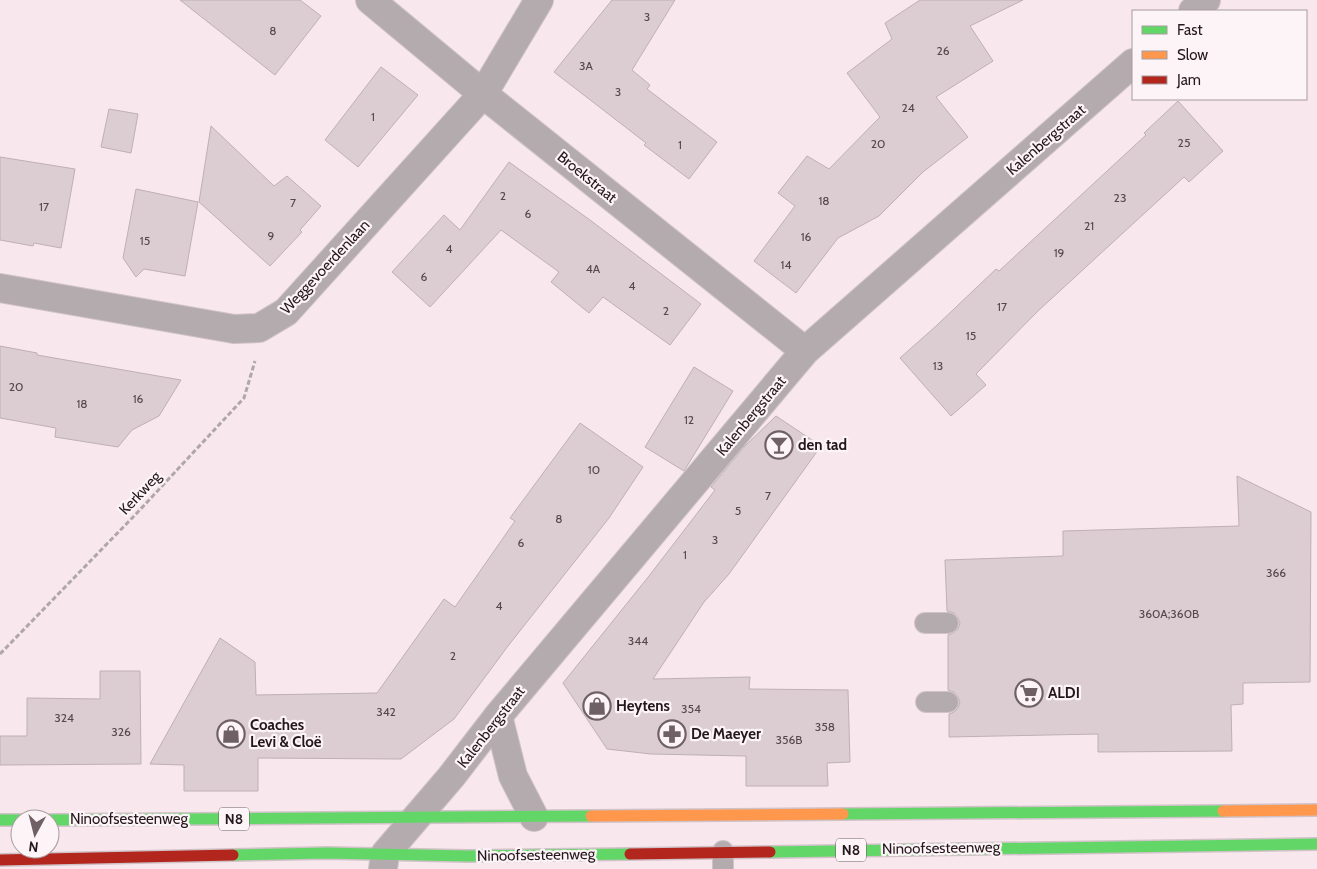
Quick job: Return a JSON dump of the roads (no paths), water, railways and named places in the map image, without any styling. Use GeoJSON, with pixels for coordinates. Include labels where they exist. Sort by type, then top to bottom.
{"type":"FeatureCollection","features":[{"type":"Feature","properties":{"kind":"main road","name":"Ninoofsesteenweg"},"geometry":{"type":"LineString","coordinates":[[60,820],[1317,810]]}},
{"type":"Feature","properties":{"kind":"main road","name":"Ninoofsesteenweg"},"geometry":{"type":"LineString","coordinates":[[0,860],[327,853],[384,862],[468,856],[723,860],[849,850],[1317,844]]}},
{"type":"Feature","properties":{"kind":"street","name":"Broekstraat"},"geometry":{"type":"LineString","coordinates":[[370,0],[483,94],[805,351]]}},
{"type":"Feature","properties":{"kind":"street","name":"Weggevoerdenlaan"},"geometry":{"type":"LineString","coordinates":[[0,288],[234,329],[259,328],[286,312],[483,94],[539,0]]}},
{"type":"Feature","properties":{"kind":"street"},"geometry":{"type":"LineString","coordinates":[[1194,10],[1206,0]]}},
{"type":"Feature","properties":{"kind":"street","name":"Kalenbergstraat"},"geometry":{"type":"LineString","coordinates":[[418,818],[498,716],[805,351],[1132,65]]}},
{"type":"Feature","properties":{"kind":"street"},"geometry":{"type":"LineString","coordinates":[[498,716],[513,776],[534,817]]}},
{"type":"Feature","properties":{"kind":"street"},"geometry":{"type":"LineString","coordinates":[[384,862],[418,818]]}},
{"type":"Feature","properties":{"kind":"lane"},"geometry":{"type":"LineString","coordinates":[[925,624],[948,623]]}},
{"type":"Feature","properties":{"kind":"lane"},"geometry":{"type":"LineString","coordinates":[[926,702],[948,702]]}},
{"type":"Feature","properties":{"kind":"lane"},"geometry":{"type":"LineString","coordinates":[[844,869],[849,850]]}},
{"type":"Feature","properties":{"kind":"place","name":"den tad"},"geometry":{"type":"Point","coordinates":[779,445]}},
{"type":"Feature","properties":{"kind":"place","name":"ALDI"},"geometry":{"type":"Point","coordinates":[1029,693]}},
{"type":"Feature","properties":{"kind":"place","name":"Heytens"},"geometry":{"type":"Point","coordinates":[597,706]}},
{"type":"Feature","properties":{"kind":"place","name":"Coaches Levi & Cloë"},"geometry":{"type":"Point","coordinates":[231,734]}},
{"type":"Feature","properties":{"kind":"place","name":"De Maeyer"},"geometry":{"type":"Point","coordinates":[672,734]}}]}
